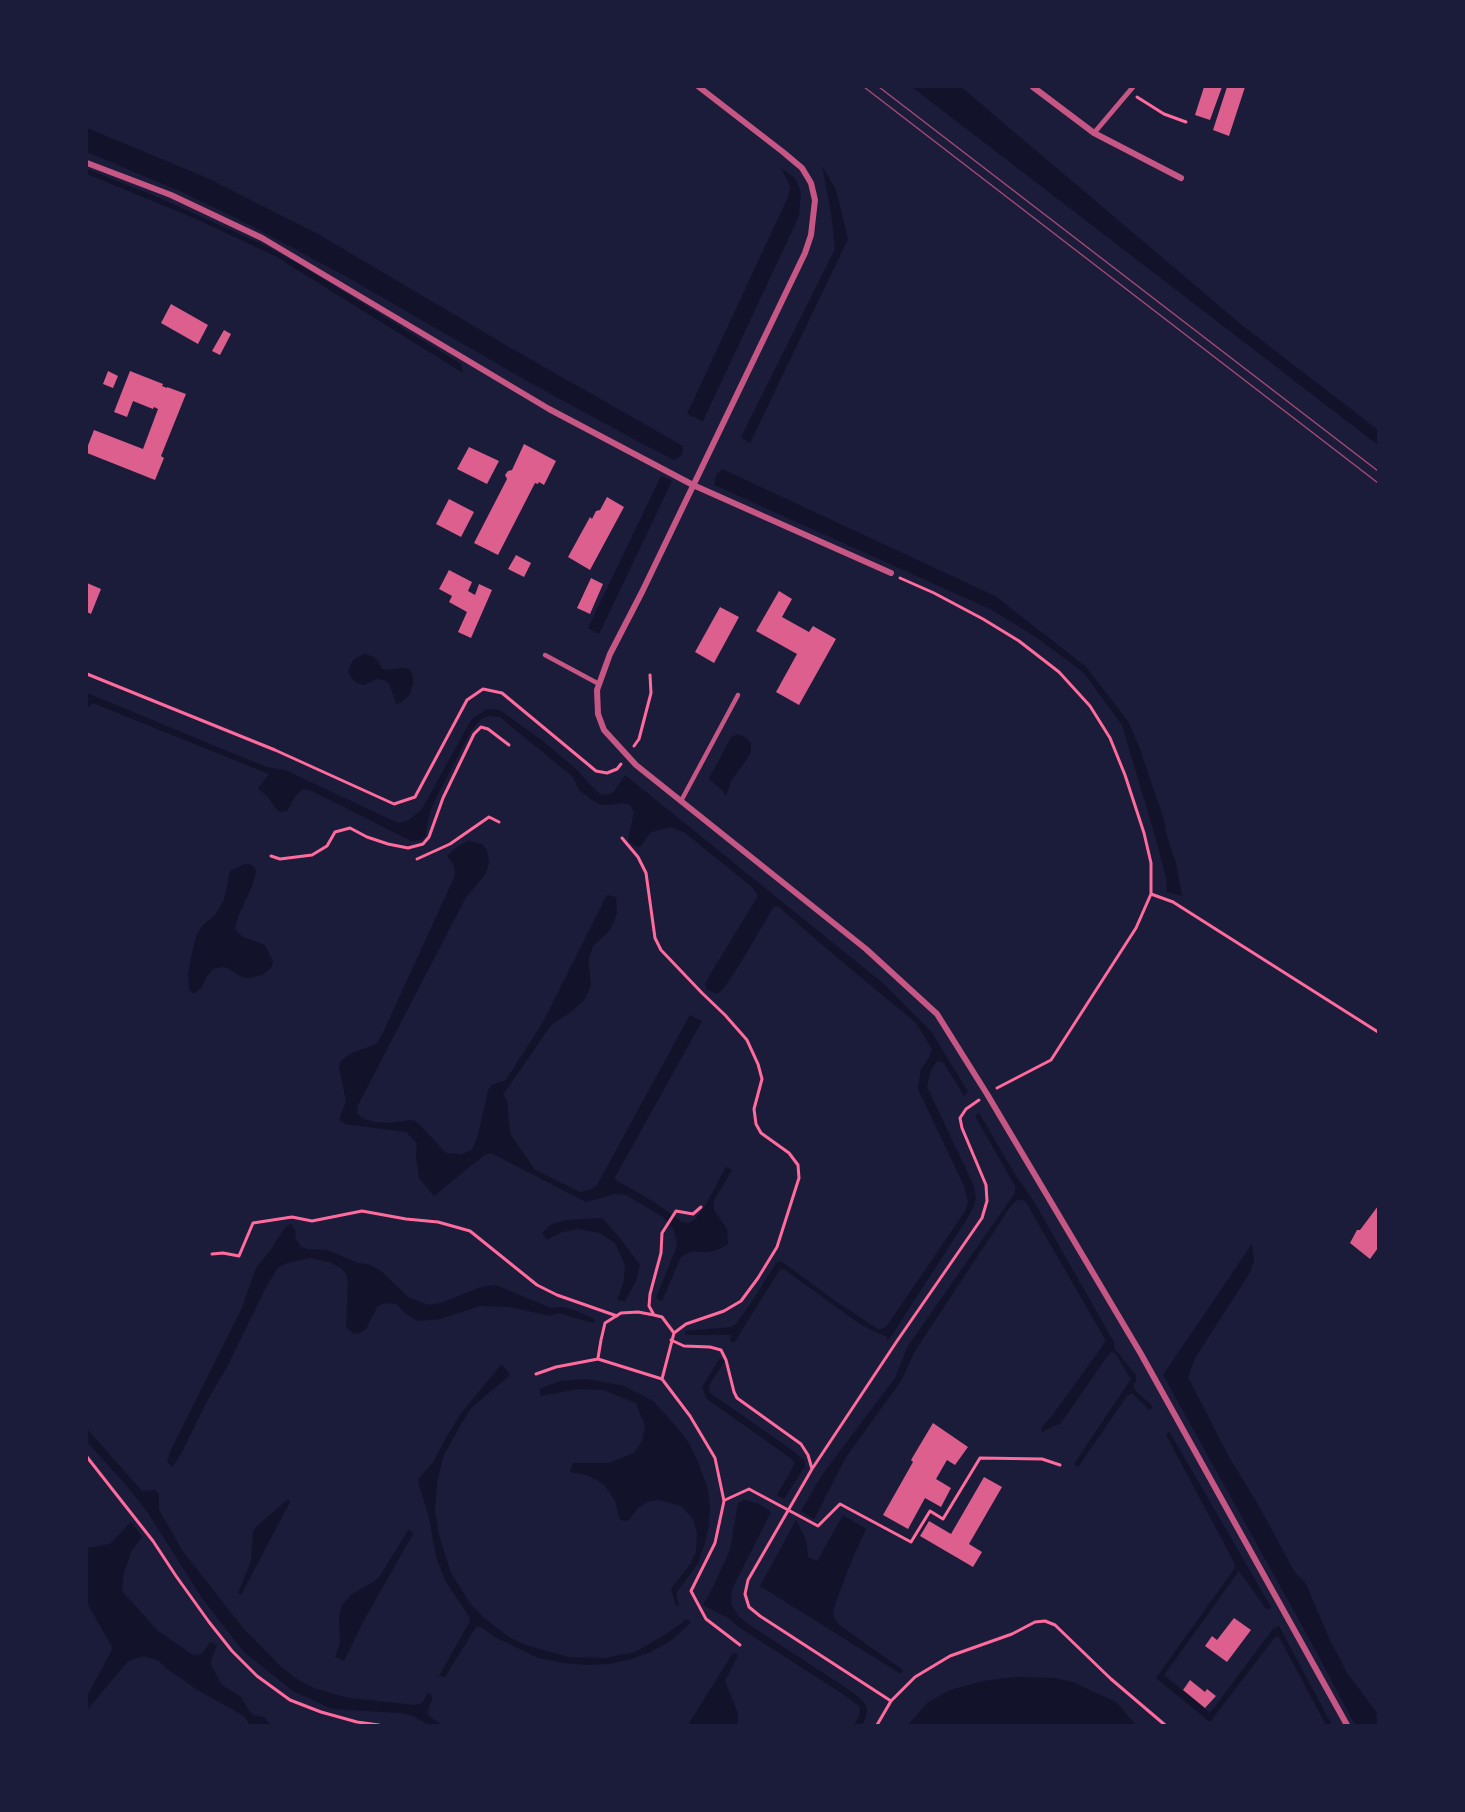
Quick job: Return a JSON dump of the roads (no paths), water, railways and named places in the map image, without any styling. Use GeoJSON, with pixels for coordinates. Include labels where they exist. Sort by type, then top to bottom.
{"type":"FeatureCollection","features":[{"type":"Feature","properties":{"kind":"street"},"geometry":{"type":"LineString","coordinates":[[699,87],[802,168],[811,183],[815,200],[811,235],[805,254],[610,654],[597,690],[598,714],[604,730],[636,765],[866,949],[937,1014],[987,1094],[1155,1379],[1347,1725]]}},
{"type":"Feature","properties":{"kind":"street"},"geometry":{"type":"LineString","coordinates":[[1033,87],[1094,133],[1181,178]]}},
{"type":"Feature","properties":{"kind":"street"},"geometry":{"type":"LineString","coordinates":[[1094,133],[1131,89]]}},
{"type":"Feature","properties":{"kind":"street"},"geometry":{"type":"LineString","coordinates":[[87,163],[171,195],[262,238],[549,409],[693,485],[891,573]]}},
{"type":"Feature","properties":{"kind":"lane"},"geometry":{"type":"LineString","coordinates":[[545,655],[599,684]]}},
{"type":"Feature","properties":{"kind":"lane"},"geometry":{"type":"LineString","coordinates":[[681,801],[738,694]]}},
{"type":"Feature","properties":{"kind":"tram line"},"geometry":{"type":"LineString","coordinates":[[864,87],[1378,483]]}},
{"type":"Feature","properties":{"kind":"tram line"},"geometry":{"type":"LineString","coordinates":[[879,87],[1378,471]]}}]}
